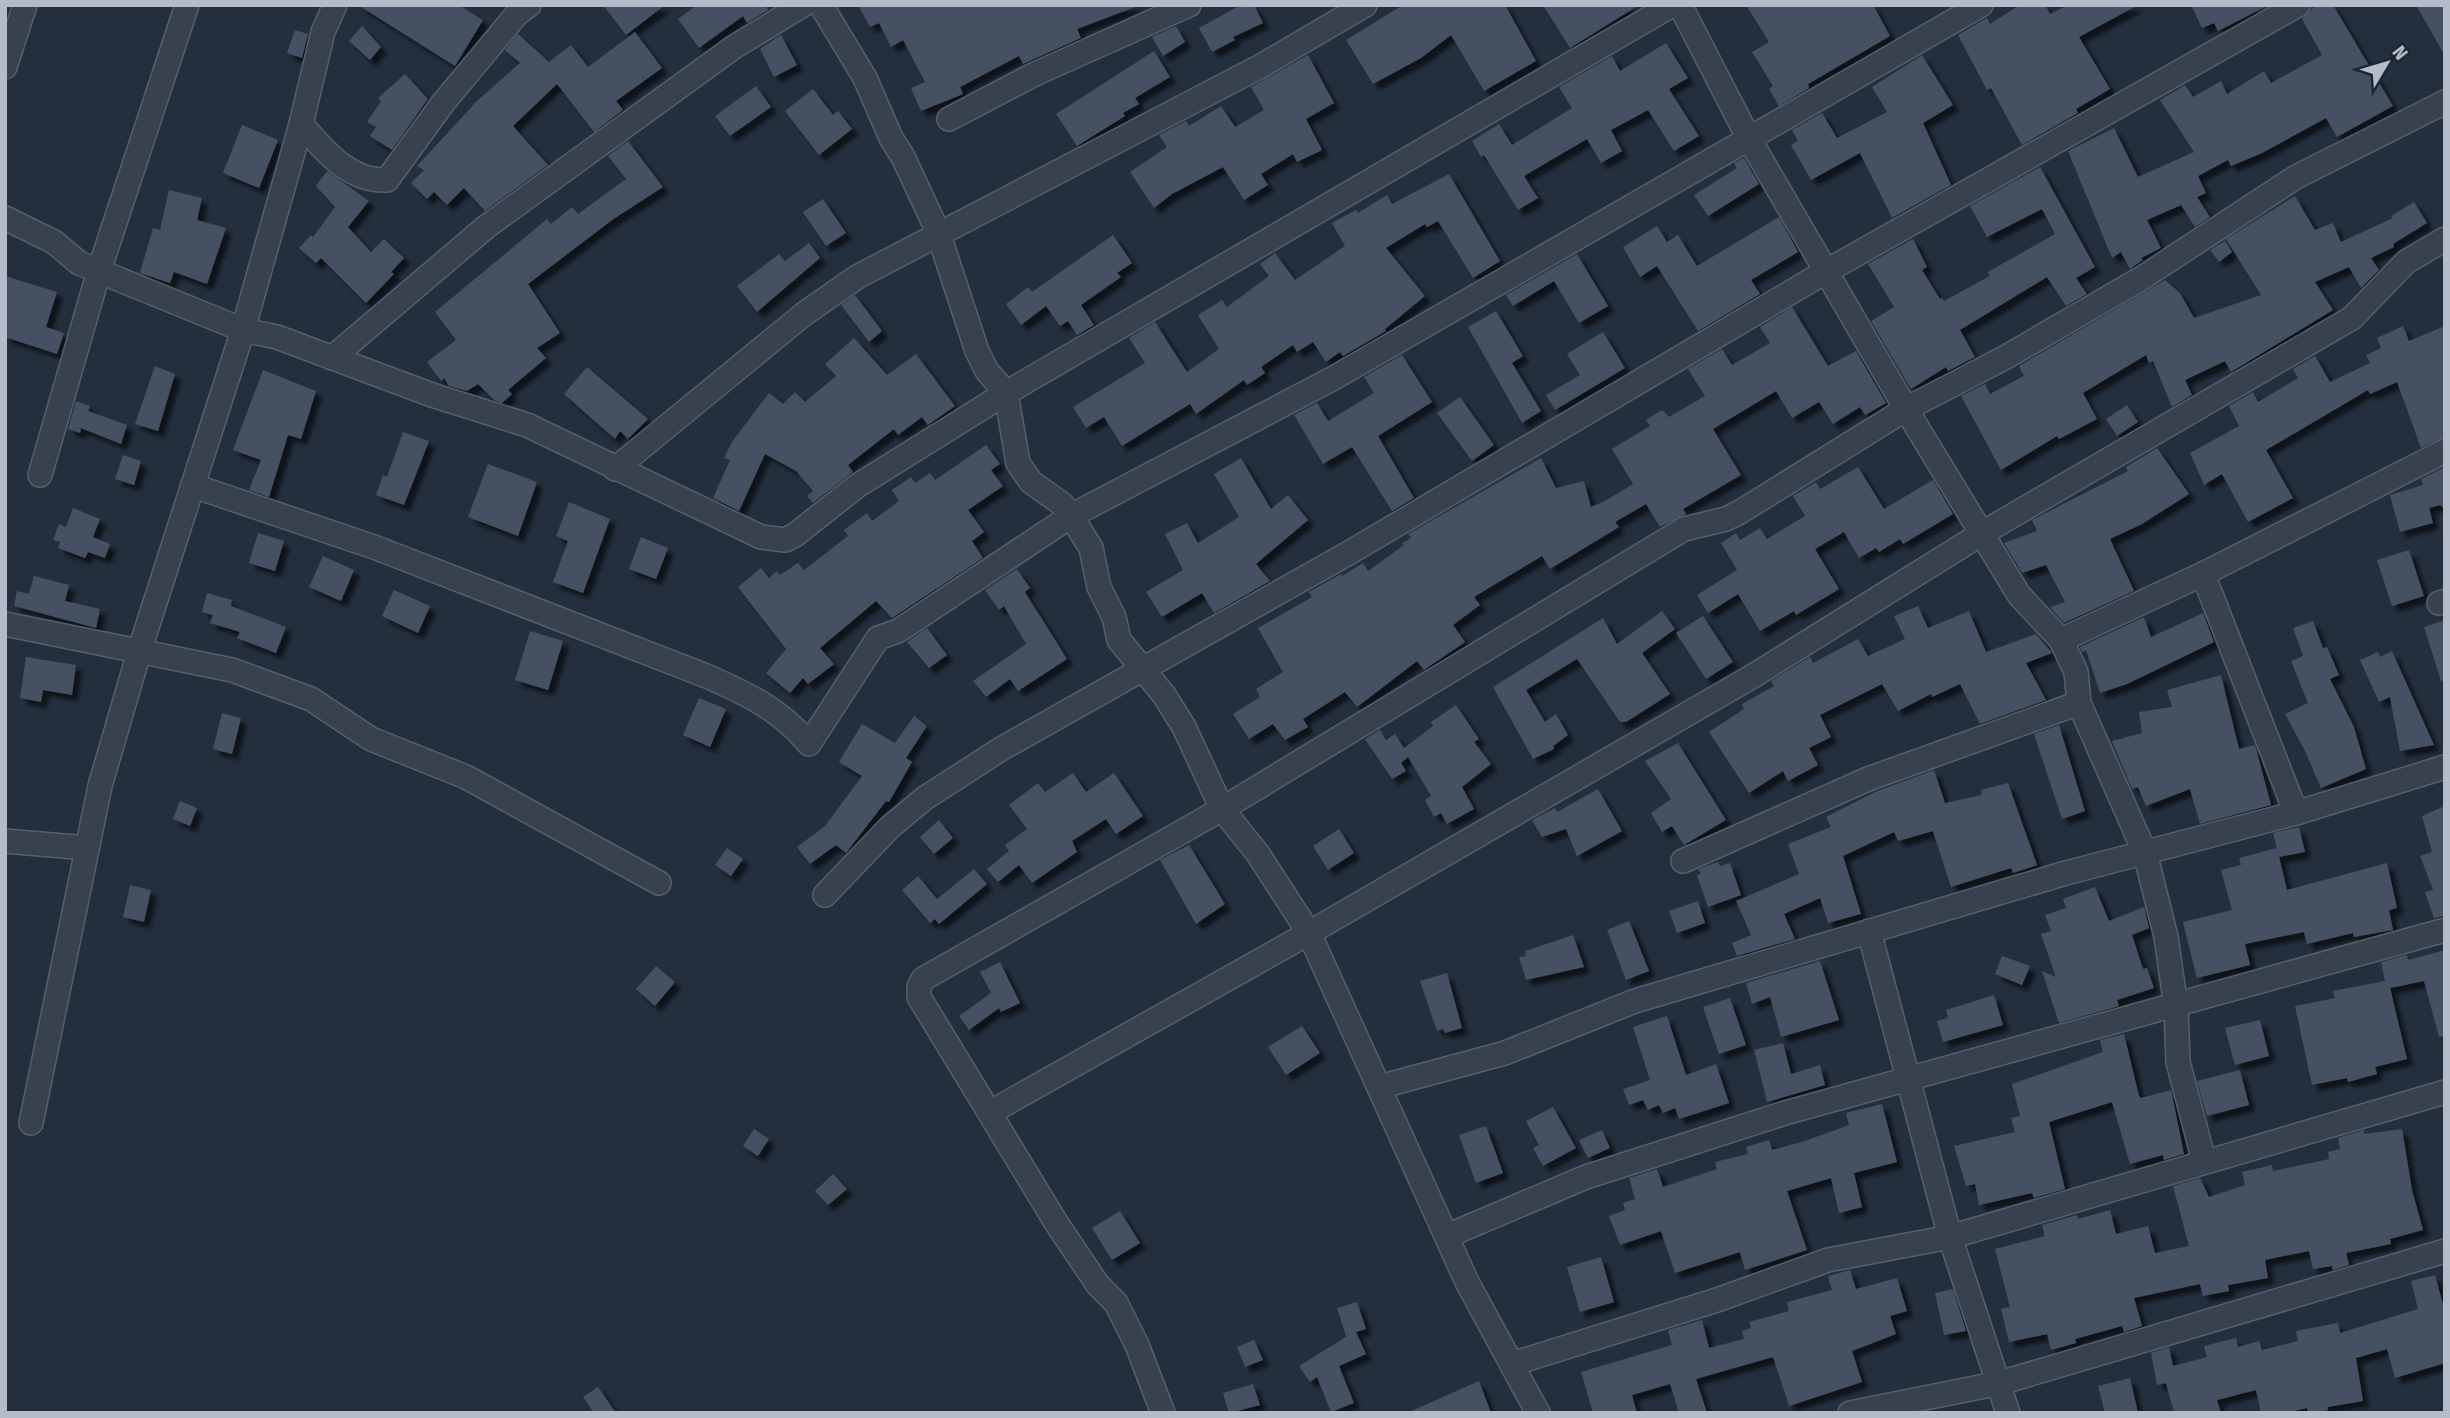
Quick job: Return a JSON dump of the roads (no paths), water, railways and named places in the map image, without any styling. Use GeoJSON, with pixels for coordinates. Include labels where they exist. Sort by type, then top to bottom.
{"type":"FeatureCollection","features":[{"type":"Feature","properties":{"kind":"street"},"geometry":{"type":"LineString","coordinates":[[5,67],[25,5]]}},
{"type":"Feature","properties":{"kind":"street"},"geometry":{"type":"LineString","coordinates":[[40,475],[99,271],[187,5]]}},
{"type":"Feature","properties":{"kind":"street"},"geometry":{"type":"LineString","coordinates":[[31,1123],[100,786],[243,330],[301,124],[323,32],[335,5]]}},
{"type":"Feature","properties":{"kind":"street"},"geometry":{"type":"LineString","coordinates":[[332,358],[486,227],[734,47],[803,5]]}},
{"type":"Feature","properties":{"kind":"street"},"geometry":{"type":"LineString","coordinates":[[821,5],[865,78],[891,138],[903,157],[938,232],[977,351],[987,371],[1006,393],[1018,463],[1031,482],[1062,504],[1072,516],[1091,548],[1099,587],[1114,617],[1119,640],[1164,695],[1184,727],[1222,809],[1258,854],[1309,933],[1467,1282],[1538,1413]]}},
{"type":"Feature","properties":{"kind":"street"},"geometry":{"type":"LineString","coordinates":[[949,119],[1035,74],[1189,5]]}},
{"type":"Feature","properties":{"kind":"street"},"geometry":{"type":"LineString","coordinates":[[615,469],[804,314],[857,277],[938,232],[1261,66],[1365,5]]}},
{"type":"Feature","properties":{"kind":"street"},"geometry":{"type":"LineString","coordinates":[[5,218],[54,242],[79,264],[243,330],[277,337],[527,425],[761,537],[785,540],[795,536],[857,486],[1006,393],[1672,5]]}},
{"type":"Feature","properties":{"kind":"street"},"geometry":{"type":"LineString","coordinates":[[1680,5],[1748,137],[1906,410],[2020,595],[2061,640],[2076,672],[2079,703],[2145,853],[2166,937],[2176,1007],[2178,1062],[2204,1161]]}},
{"type":"Feature","properties":{"kind":"street"},"geometry":{"type":"LineString","coordinates":[[194,486],[374,547],[709,677],[762,701],[795,727],[809,744],[878,638],[898,631],[1072,516],[1332,379],[1980,5]]}},
{"type":"Feature","properties":{"kind":"street"},"geometry":{"type":"LineString","coordinates":[[825,895],[890,827],[925,797],[1002,749],[1144,671],[1825,272],[2298,5]]}},
{"type":"Feature","properties":{"kind":"street"},"geometry":{"type":"LineString","coordinates":[[301,124],[330,156],[350,171],[376,180],[387,180],[517,8]]}},
{"type":"Feature","properties":{"kind":"street"},"geometry":{"type":"LineString","coordinates":[[1163,1413],[1137,1345],[1116,1303],[1098,1285],[1057,1224],[919,997],[919,987],[923,979],[1222,809],[1684,529],[1726,519],[1740,512],[1906,410],[2006,358],[2142,278],[2297,177],[2445,102]]}},
{"type":"Feature","properties":{"kind":"street"},"geometry":{"type":"LineString","coordinates":[[991,1112],[1309,933],[1753,676],[1981,534],[2352,318],[2406,262],[2445,239]]}},
{"type":"Feature","properties":{"kind":"street"},"geometry":{"type":"LineString","coordinates":[[2061,640],[2203,574],[2445,451]]}},
{"type":"Feature","properties":{"kind":"street"},"geometry":{"type":"LineString","coordinates":[[2203,574],[2296,813]]}},
{"type":"Feature","properties":{"kind":"street"},"geometry":{"type":"LineString","coordinates":[[5,624],[141,649],[232,670],[311,699],[371,738],[466,777],[577,840],[633,866],[659,883]]}},
{"type":"Feature","properties":{"kind":"street"},"geometry":{"type":"LineString","coordinates":[[1683,861],[1868,779],[2079,703]]}},
{"type":"Feature","properties":{"kind":"street"},"geometry":{"type":"LineString","coordinates":[[1379,1087],[1505,1053],[1635,1001],[1869,931],[2296,813],[2445,767]]}},
{"type":"Feature","properties":{"kind":"street"},"geometry":{"type":"LineString","coordinates":[[5,841],[87,848]]}},
{"type":"Feature","properties":{"kind":"street"},"geometry":{"type":"LineString","coordinates":[[1447,1236],[1586,1177],[1785,1113],[2176,1007],[2445,930]]}},
{"type":"Feature","properties":{"kind":"street"},"geometry":{"type":"LineString","coordinates":[[1869,931],[1950,1237],[2008,1413]]}},
{"type":"Feature","properties":{"kind":"street"},"geometry":{"type":"LineString","coordinates":[[1513,1364],[1717,1300],[1828,1260],[1950,1237],[2445,1092]]}},
{"type":"Feature","properties":{"kind":"street"},"geometry":{"type":"LineString","coordinates":[[1850,1413],[2000,1383],[2445,1251]]}}]}
